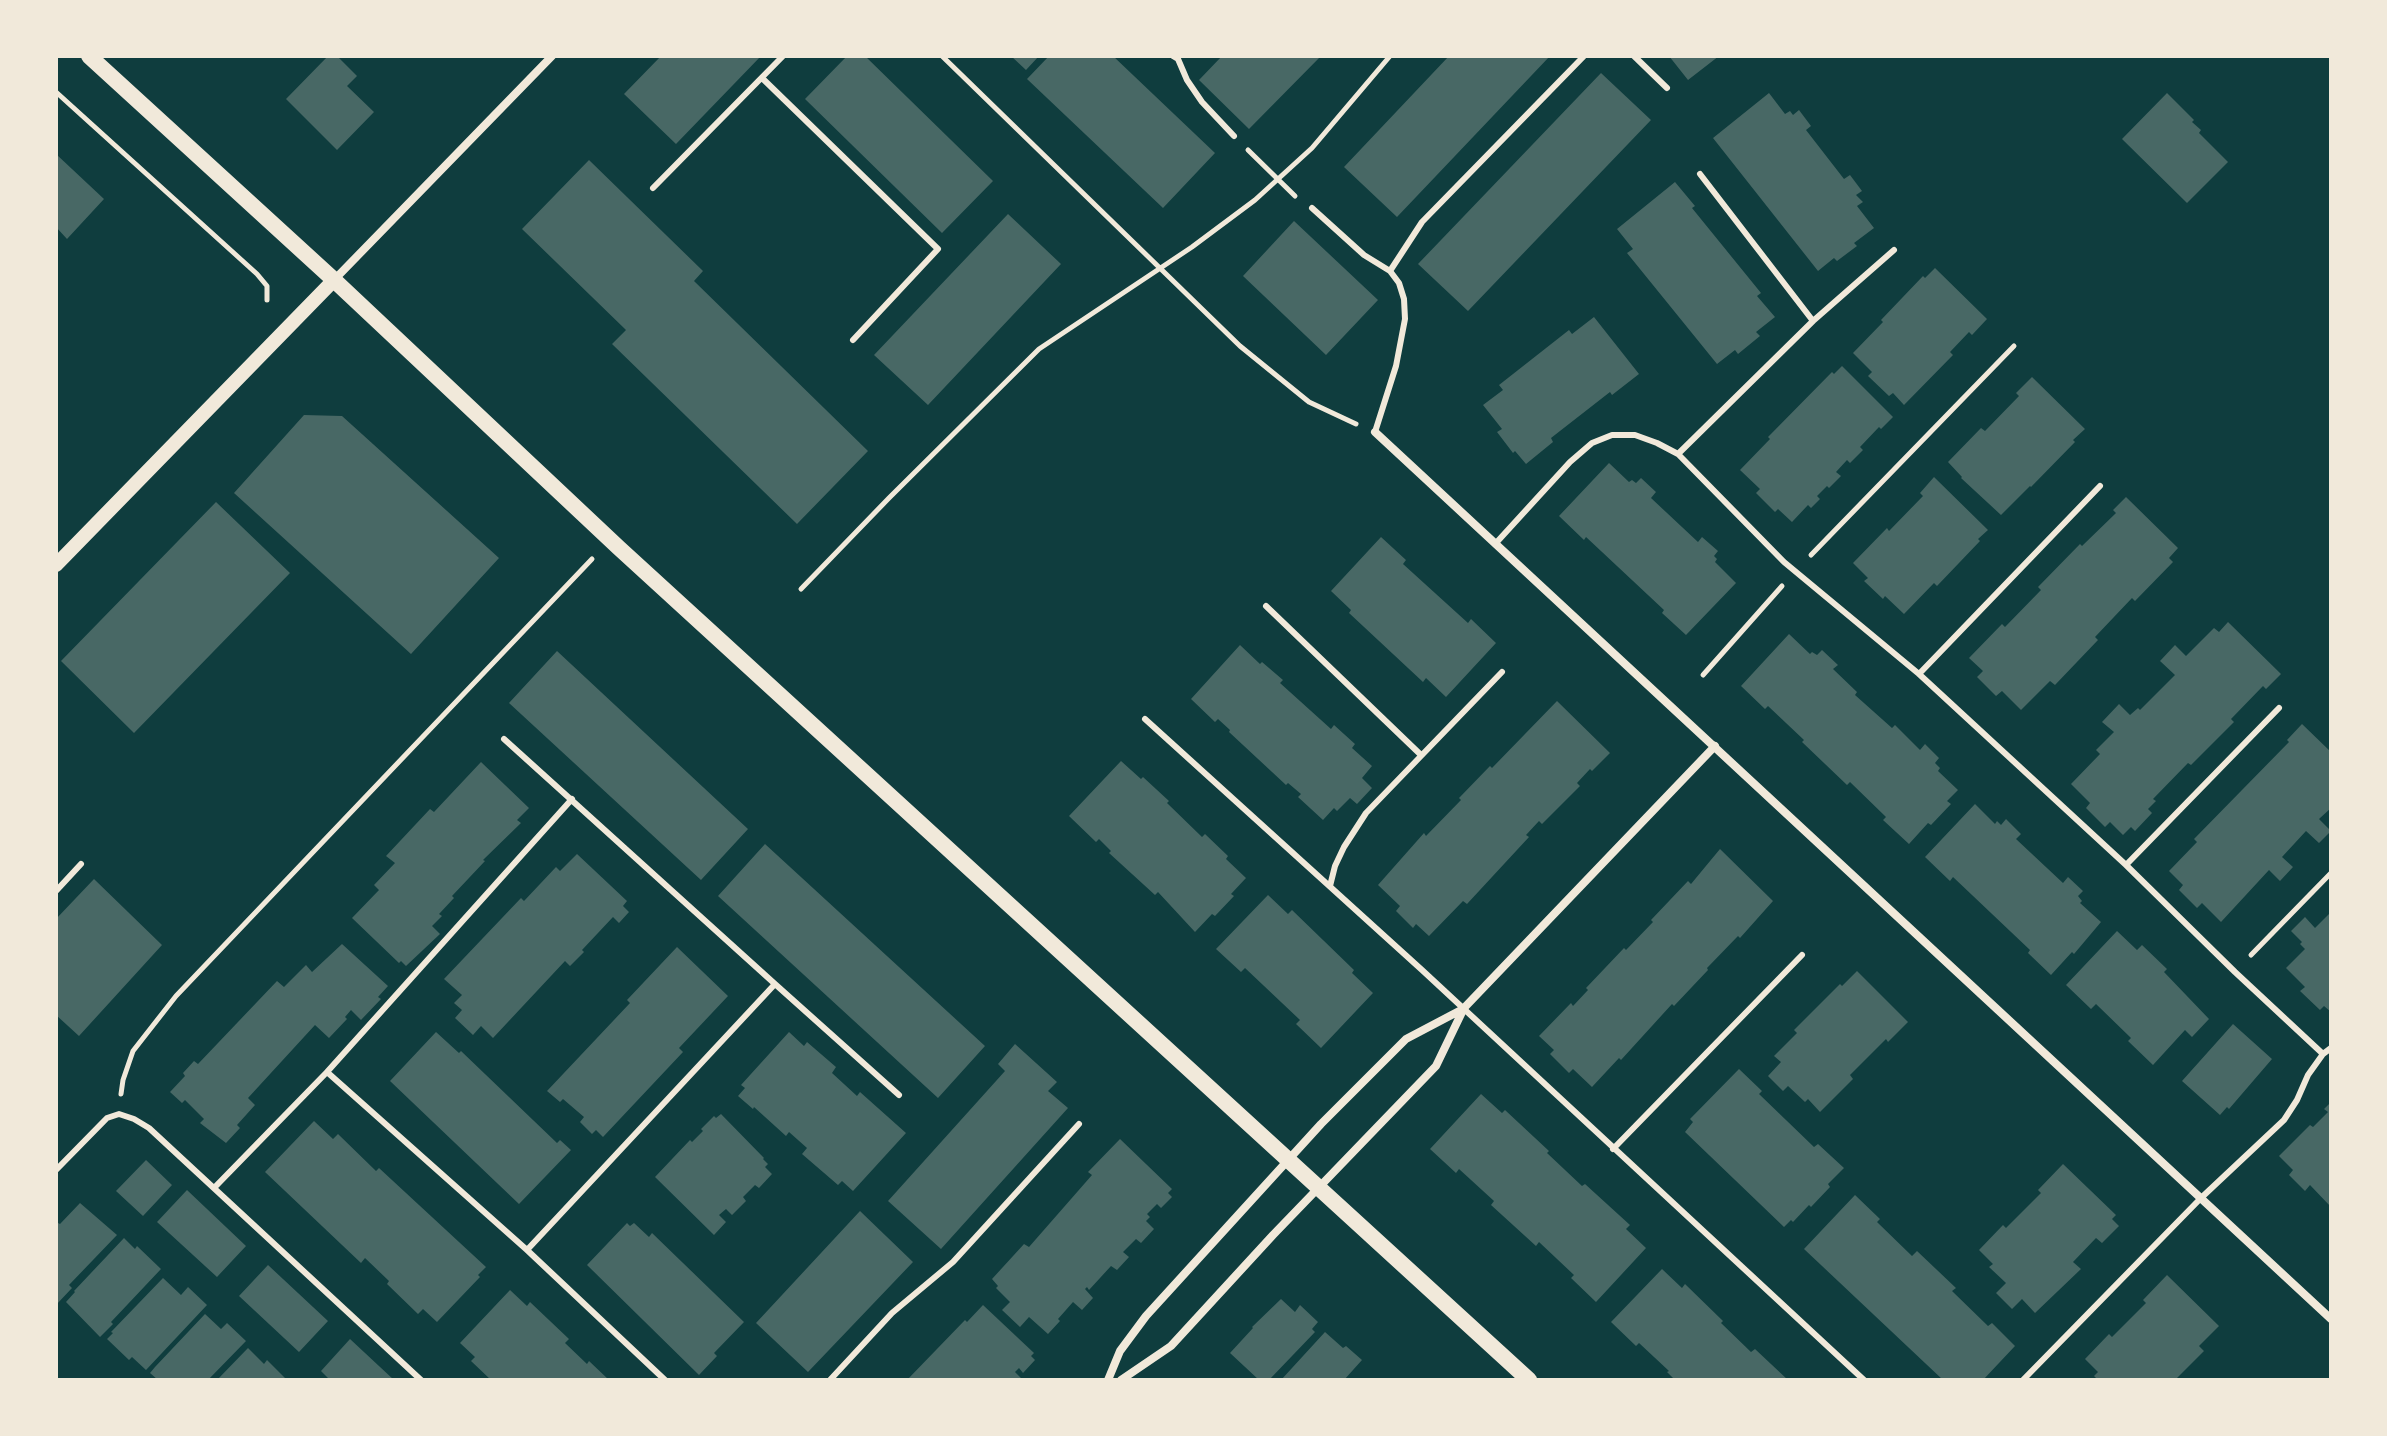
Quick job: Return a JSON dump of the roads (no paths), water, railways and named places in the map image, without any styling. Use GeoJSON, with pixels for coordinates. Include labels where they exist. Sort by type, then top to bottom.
{"type":"FeatureCollection","features":[{"type":"Feature","properties":{"kind":"main road"},"geometry":{"type":"LineString","coordinates":[[89,56],[610,539],[1529,1380]]}},
{"type":"Feature","properties":{"kind":"street"},"geometry":{"type":"LineString","coordinates":[[56,565],[552,56]]}},
{"type":"Feature","properties":{"kind":"street"},"geometry":{"type":"LineString","coordinates":[[1375,432],[2331,1319]]}},
{"type":"Feature","properties":{"kind":"street"},"geometry":{"type":"LineString","coordinates":[[1121,1380],[1171,1346],[1436,1066],[1464,1008],[1715,746]]}},
{"type":"Feature","properties":{"kind":"street"},"geometry":{"type":"LineString","coordinates":[[1108,1380],[1120,1351],[1146,1316],[1289,1160],[1406,1039],[1464,1008]]}},
{"type":"Feature","properties":{"kind":"lane"},"geometry":{"type":"LineString","coordinates":[[653,188],[783,56]]}},
{"type":"Feature","properties":{"kind":"lane"},"geometry":{"type":"LineString","coordinates":[[1390,271],[1422,222],[1584,56]]}},
{"type":"Feature","properties":{"kind":"lane"},"geometry":{"type":"LineString","coordinates":[[1634,56],[1667,88]]}},
{"type":"Feature","properties":{"kind":"lane"},"geometry":{"type":"LineString","coordinates":[[1178,57],[1187,80],[1202,102],[1234,136]]}},
{"type":"Feature","properties":{"kind":"lane"},"geometry":{"type":"LineString","coordinates":[[762,78],[938,249],[853,340]]}},
{"type":"Feature","properties":{"kind":"lane"},"geometry":{"type":"LineString","coordinates":[[1700,174],[1813,321]]}},
{"type":"Feature","properties":{"kind":"lane"},"geometry":{"type":"LineString","coordinates":[[1312,208],[1364,255],[1390,271],[1399,283],[1404,299],[1405,319],[1396,366],[1375,432]]}},
{"type":"Feature","properties":{"kind":"lane"},"geometry":{"type":"LineString","coordinates":[[1678,454],[1813,321],[1894,250]]}},
{"type":"Feature","properties":{"kind":"lane"},"geometry":{"type":"LineString","coordinates":[[1496,543],[1570,462],[1592,443],[1612,435],[1635,435],[1678,454],[1795,572],[1919,674],[2126,865],[2323,1054]]}},
{"type":"Feature","properties":{"kind":"lane"},"geometry":{"type":"LineString","coordinates":[[1919,674],[2100,486]]}},
{"type":"Feature","properties":{"kind":"lane"},"geometry":{"type":"LineString","coordinates":[[1266,606],[1421,755]]}},
{"type":"Feature","properties":{"kind":"lane"},"geometry":{"type":"LineString","coordinates":[[1330,886],[1335,866],[1366,813],[1502,672]]}},
{"type":"Feature","properties":{"kind":"lane"},"geometry":{"type":"LineString","coordinates":[[2126,865],[2279,708]]}},
{"type":"Feature","properties":{"kind":"lane"},"geometry":{"type":"LineString","coordinates":[[1145,719],[1464,1008],[1864,1380]]}},
{"type":"Feature","properties":{"kind":"lane"},"geometry":{"type":"LineString","coordinates":[[504,739],[899,1095]]}},
{"type":"Feature","properties":{"kind":"lane"},"geometry":{"type":"LineString","coordinates":[[214,1188],[327,1072],[572,799]]}},
{"type":"Feature","properties":{"kind":"lane"},"geometry":{"type":"LineString","coordinates":[[56,891],[81,864]]}},
{"type":"Feature","properties":{"kind":"lane"},"geometry":{"type":"LineString","coordinates":[[1613,1149],[1802,955]]}},
{"type":"Feature","properties":{"kind":"lane"},"geometry":{"type":"LineString","coordinates":[[527,1250],[775,984]]}},
{"type":"Feature","properties":{"kind":"lane"},"geometry":{"type":"LineString","coordinates":[[2023,1380],[2201,1198],[2284,1120],[2308,1075],[2331,1048]]}},
{"type":"Feature","properties":{"kind":"lane"},"geometry":{"type":"LineString","coordinates":[[327,1072],[527,1250],[665,1380]]}},
{"type":"Feature","properties":{"kind":"lane"},"geometry":{"type":"LineString","coordinates":[[56,1170],[107,1118],[119,1114],[134,1119],[149,1128],[421,1380]]}},
{"type":"Feature","properties":{"kind":"lane"},"geometry":{"type":"LineString","coordinates":[[830,1380],[892,1313],[953,1262],[1079,1124]]}}]}
